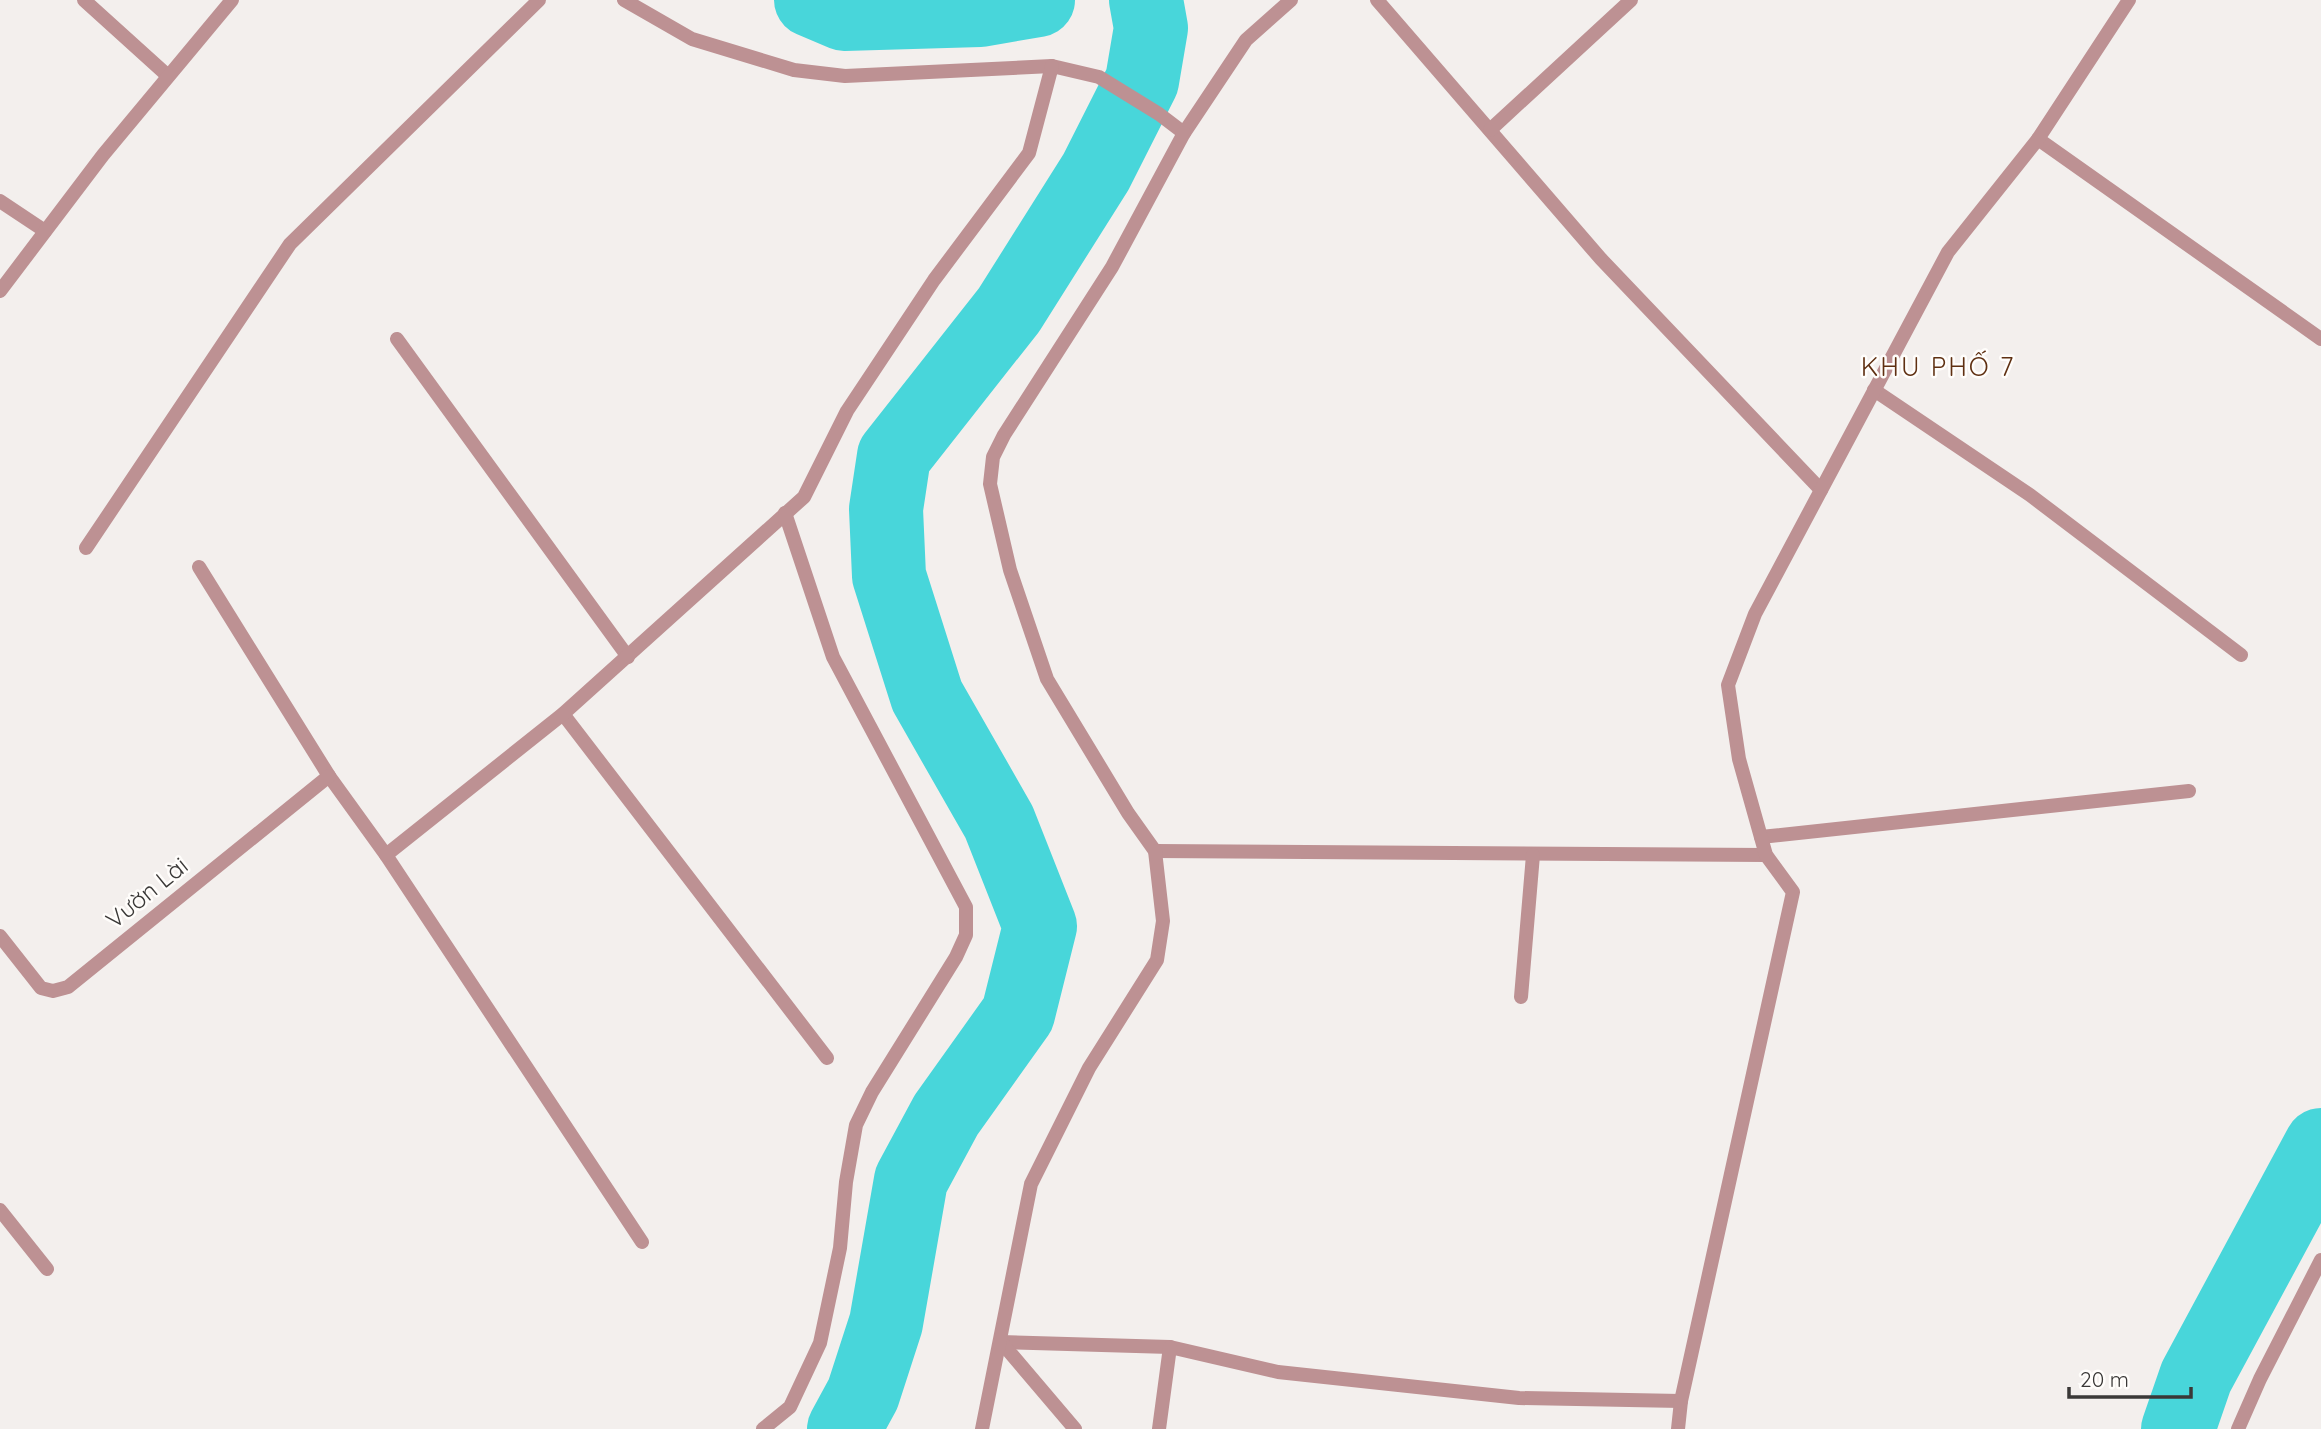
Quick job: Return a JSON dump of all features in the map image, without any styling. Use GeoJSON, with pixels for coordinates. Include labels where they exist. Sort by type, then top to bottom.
{"type":"FeatureCollection","features":[{"type":"Feature","properties":{"kind":"street"},"geometry":{"type":"LineString","coordinates":[[84,0],[168,76]]}},
{"type":"Feature","properties":{"kind":"street"},"geometry":{"type":"LineString","coordinates":[[0,290],[168,76],[232,0]]}},
{"type":"Feature","properties":{"kind":"street"},"geometry":{"type":"LineString","coordinates":[[86,548],[290,244],[539,0]]}},
{"type":"Feature","properties":{"kind":"street"},"geometry":{"type":"LineString","coordinates":[[625,0],[692,39],[794,70],[845,76],[1052,66],[1099,77],[1159,114],[1184,133]]}},
{"type":"Feature","properties":{"kind":"street"},"geometry":{"type":"LineString","coordinates":[[982,1429],[1031,1184],[1089,1068],[1157,960],[1163,922],[1155,851],[1128,813],[1047,679],[1010,569],[990,484],[993,457],[1004,435],[1112,267],[1184,133],[1246,40],[1291,0]]}},
{"type":"Feature","properties":{"kind":"street"},"geometry":{"type":"LineString","coordinates":[[1377,0],[1601,259],[1821,490]]}},
{"type":"Feature","properties":{"kind":"street"},"geometry":{"type":"LineString","coordinates":[[1490,130],[1631,0]]}},
{"type":"Feature","properties":{"kind":"street"},"geometry":{"type":"LineString","coordinates":[[1678,1429],[1681,1401],[1793,892],[1766,855],[1740,759],[1728,685],[1755,614],[1948,253],[2038,139],[2129,0]]}},
{"type":"Feature","properties":{"kind":"street"},"geometry":{"type":"LineString","coordinates":[[386,855],[563,714],[804,497],[847,411],[934,280],[1029,153],[1052,66]]}},
{"type":"Feature","properties":{"kind":"street"},"geometry":{"type":"LineString","coordinates":[[2038,139],[2321,340]]}},
{"type":"Feature","properties":{"kind":"street"},"geometry":{"type":"LineString","coordinates":[[0,201],[45,231]]}},
{"type":"Feature","properties":{"kind":"street"},"geometry":{"type":"LineString","coordinates":[[397,340],[628,657]]}},
{"type":"Feature","properties":{"kind":"street"},"geometry":{"type":"LineString","coordinates":[[1874,390],[2030,495],[2241,655]]}},
{"type":"Feature","properties":{"kind":"street"},"geometry":{"type":"LineString","coordinates":[[763,1429],[790,1407],[820,1343],[840,1248],[846,1182],[856,1125],[872,1092],[956,957],[966,936],[965,908],[833,657],[785,513]]}},
{"type":"Feature","properties":{"kind":"street"},"geometry":{"type":"LineString","coordinates":[[199,567],[329,776],[386,855],[642,1242]]}},
{"type":"Feature","properties":{"kind":"street"},"geometry":{"type":"LineString","coordinates":[[563,714],[827,1058]]}},
{"type":"Feature","properties":{"kind":"street","name":"Vườn Lài"},"geometry":{"type":"LineString","coordinates":[[0,936],[40,988],[53,991],[68,987],[329,776]]}},
{"type":"Feature","properties":{"kind":"street"},"geometry":{"type":"LineString","coordinates":[[1761,837],[2189,791]]}},
{"type":"Feature","properties":{"kind":"street"},"geometry":{"type":"LineString","coordinates":[[1155,851],[1766,855]]}},
{"type":"Feature","properties":{"kind":"street"},"geometry":{"type":"LineString","coordinates":[[1521,997],[1533,855]]}},
{"type":"Feature","properties":{"kind":"street"},"geometry":{"type":"LineString","coordinates":[[0,1210],[47,1269]]}},
{"type":"Feature","properties":{"kind":"street"},"geometry":{"type":"LineString","coordinates":[[2238,1429],[2260,1379],[2321,1260]]}},
{"type":"Feature","properties":{"kind":"street"},"geometry":{"type":"LineString","coordinates":[[1001,1342],[1170,1347],[1278,1372],[1519,1398],[1681,1401]]}},
{"type":"Feature","properties":{"kind":"street"},"geometry":{"type":"LineString","coordinates":[[1001,1342],[1075,1429]]}},
{"type":"Feature","properties":{"kind":"street"},"geometry":{"type":"LineString","coordinates":[[1159,1429],[1170,1347]]}},
{"type":"Feature","properties":{"kind":"waterway"},"geometry":{"type":"LineString","coordinates":[[811,0],[844,14],[980,10],[1038,0]]}},
{"type":"Feature","properties":{"kind":"waterway"},"geometry":{"type":"LineString","coordinates":[[844,1429],[863,1394],[886,1323],[911,1180],[946,1115],[1018,1014],[1040,926],[999,822],[927,696],[889,576],[886,509],[894,456],[1009,310],[1096,172],[1142,81],[1151,28],[1146,0]]}},
{"type":"Feature","properties":{"kind":"waterway"},"geometry":{"type":"LineString","coordinates":[[2178,1429],[2196,1377],[2321,1145]]}},
{"type":"Feature","properties":{"kind":"district","name":"KHU PHỐ 7"},"geometry":{"type":"Point","coordinates":[1938,367]}}]}
